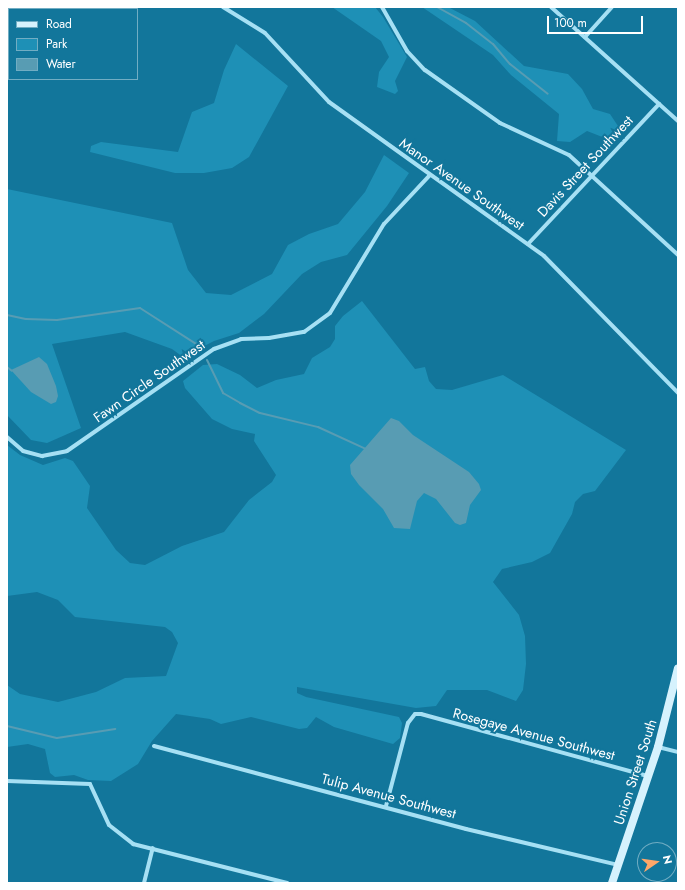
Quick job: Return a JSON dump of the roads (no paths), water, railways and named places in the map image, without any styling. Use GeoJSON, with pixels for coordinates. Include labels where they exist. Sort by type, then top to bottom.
{"type":"FeatureCollection","features":[{"type":"Feature","properties":{"kind":"main road","name":"Union Street South"},"geometry":{"type":"LineString","coordinates":[[612,883],[658,747],[678,668]]}},
{"type":"Feature","properties":{"kind":"street","name":"Manor Avenue Southwest"},"geometry":{"type":"LineString","coordinates":[[223,7],[265,33],[329,102],[528,244],[567,279],[678,393]]}},
{"type":"Feature","properties":{"kind":"street"},"geometry":{"type":"LineString","coordinates":[[382,7],[408,51],[425,70],[500,123],[559,150],[592,175],[678,255]]}},
{"type":"Feature","properties":{"kind":"street"},"geometry":{"type":"LineString","coordinates":[[551,7],[678,121]]}},
{"type":"Feature","properties":{"kind":"street"},"geometry":{"type":"LineString","coordinates":[[585,37],[612,7]]}},
{"type":"Feature","properties":{"kind":"street","name":"Davis Street Southwest"},"geometry":{"type":"LineString","coordinates":[[528,244],[659,104]]}},
{"type":"Feature","properties":{"kind":"street","name":"Fawn Circle Southwest"},"geometry":{"type":"LineString","coordinates":[[7,436],[23,451],[42,456],[67,451],[214,349],[241,339],[270,338],[304,332],[330,313],[384,224],[430,175]]}},
{"type":"Feature","properties":{"kind":"street","name":"Rosegaye Avenue Southwest"},"geometry":{"type":"LineString","coordinates":[[386,806],[408,723],[415,714],[421,714],[648,776]]}},
{"type":"Feature","properties":{"kind":"street","name":"Tulip Avenue Southwest"},"geometry":{"type":"LineString","coordinates":[[154,746],[386,806],[466,829],[618,866]]}},
{"type":"Feature","properties":{"kind":"street"},"geometry":{"type":"LineString","coordinates":[[658,747],[678,752]]}},
{"type":"Feature","properties":{"kind":"street"},"geometry":{"type":"LineString","coordinates":[[7,781],[90,784],[109,825],[125,840],[288,883]]}},
{"type":"Feature","properties":{"kind":"street"},"geometry":{"type":"LineString","coordinates":[[144,883],[153,848]]}},
{"type":"Feature","properties":{"kind":"water"},"geometry":{"type":"Polygon","coordinates":[[[39,357],[47,364],[56,386],[58,396],[56,402],[51,404],[31,392],[11,370],[39,357]]]}},
{"type":"Feature","properties":{"kind":"water"},"geometry":{"type":"Polygon","coordinates":[[[391,418],[399,421],[413,435],[469,472],[479,484],[481,490],[470,505],[466,523],[460,525],[455,523],[436,499],[424,493],[417,501],[410,529],[394,528],[383,509],[359,485],[351,474],[350,465],[391,418]]]}},
{"type":"Feature","properties":{"kind":"waterway"},"geometry":{"type":"LineString","coordinates":[[437,7],[466,23],[493,44],[510,64],[548,94]]}},
{"type":"Feature","properties":{"kind":"waterway"},"geometry":{"type":"LineString","coordinates":[[7,315],[26,319],[57,320],[140,308],[196,344],[201,351]]}},
{"type":"Feature","properties":{"kind":"waterway"},"geometry":{"type":"LineString","coordinates":[[7,329],[7,350]]}},
{"type":"Feature","properties":{"kind":"waterway"},"geometry":{"type":"LineString","coordinates":[[207,360],[223,393],[240,403],[260,413],[318,427],[366,449]]}},
{"type":"Feature","properties":{"kind":"waterway"},"geometry":{"type":"LineString","coordinates":[[7,367],[12,371]]}},
{"type":"Feature","properties":{"kind":"waterway"},"geometry":{"type":"LineString","coordinates":[[7,726],[57,738],[115,729]]}}]}
